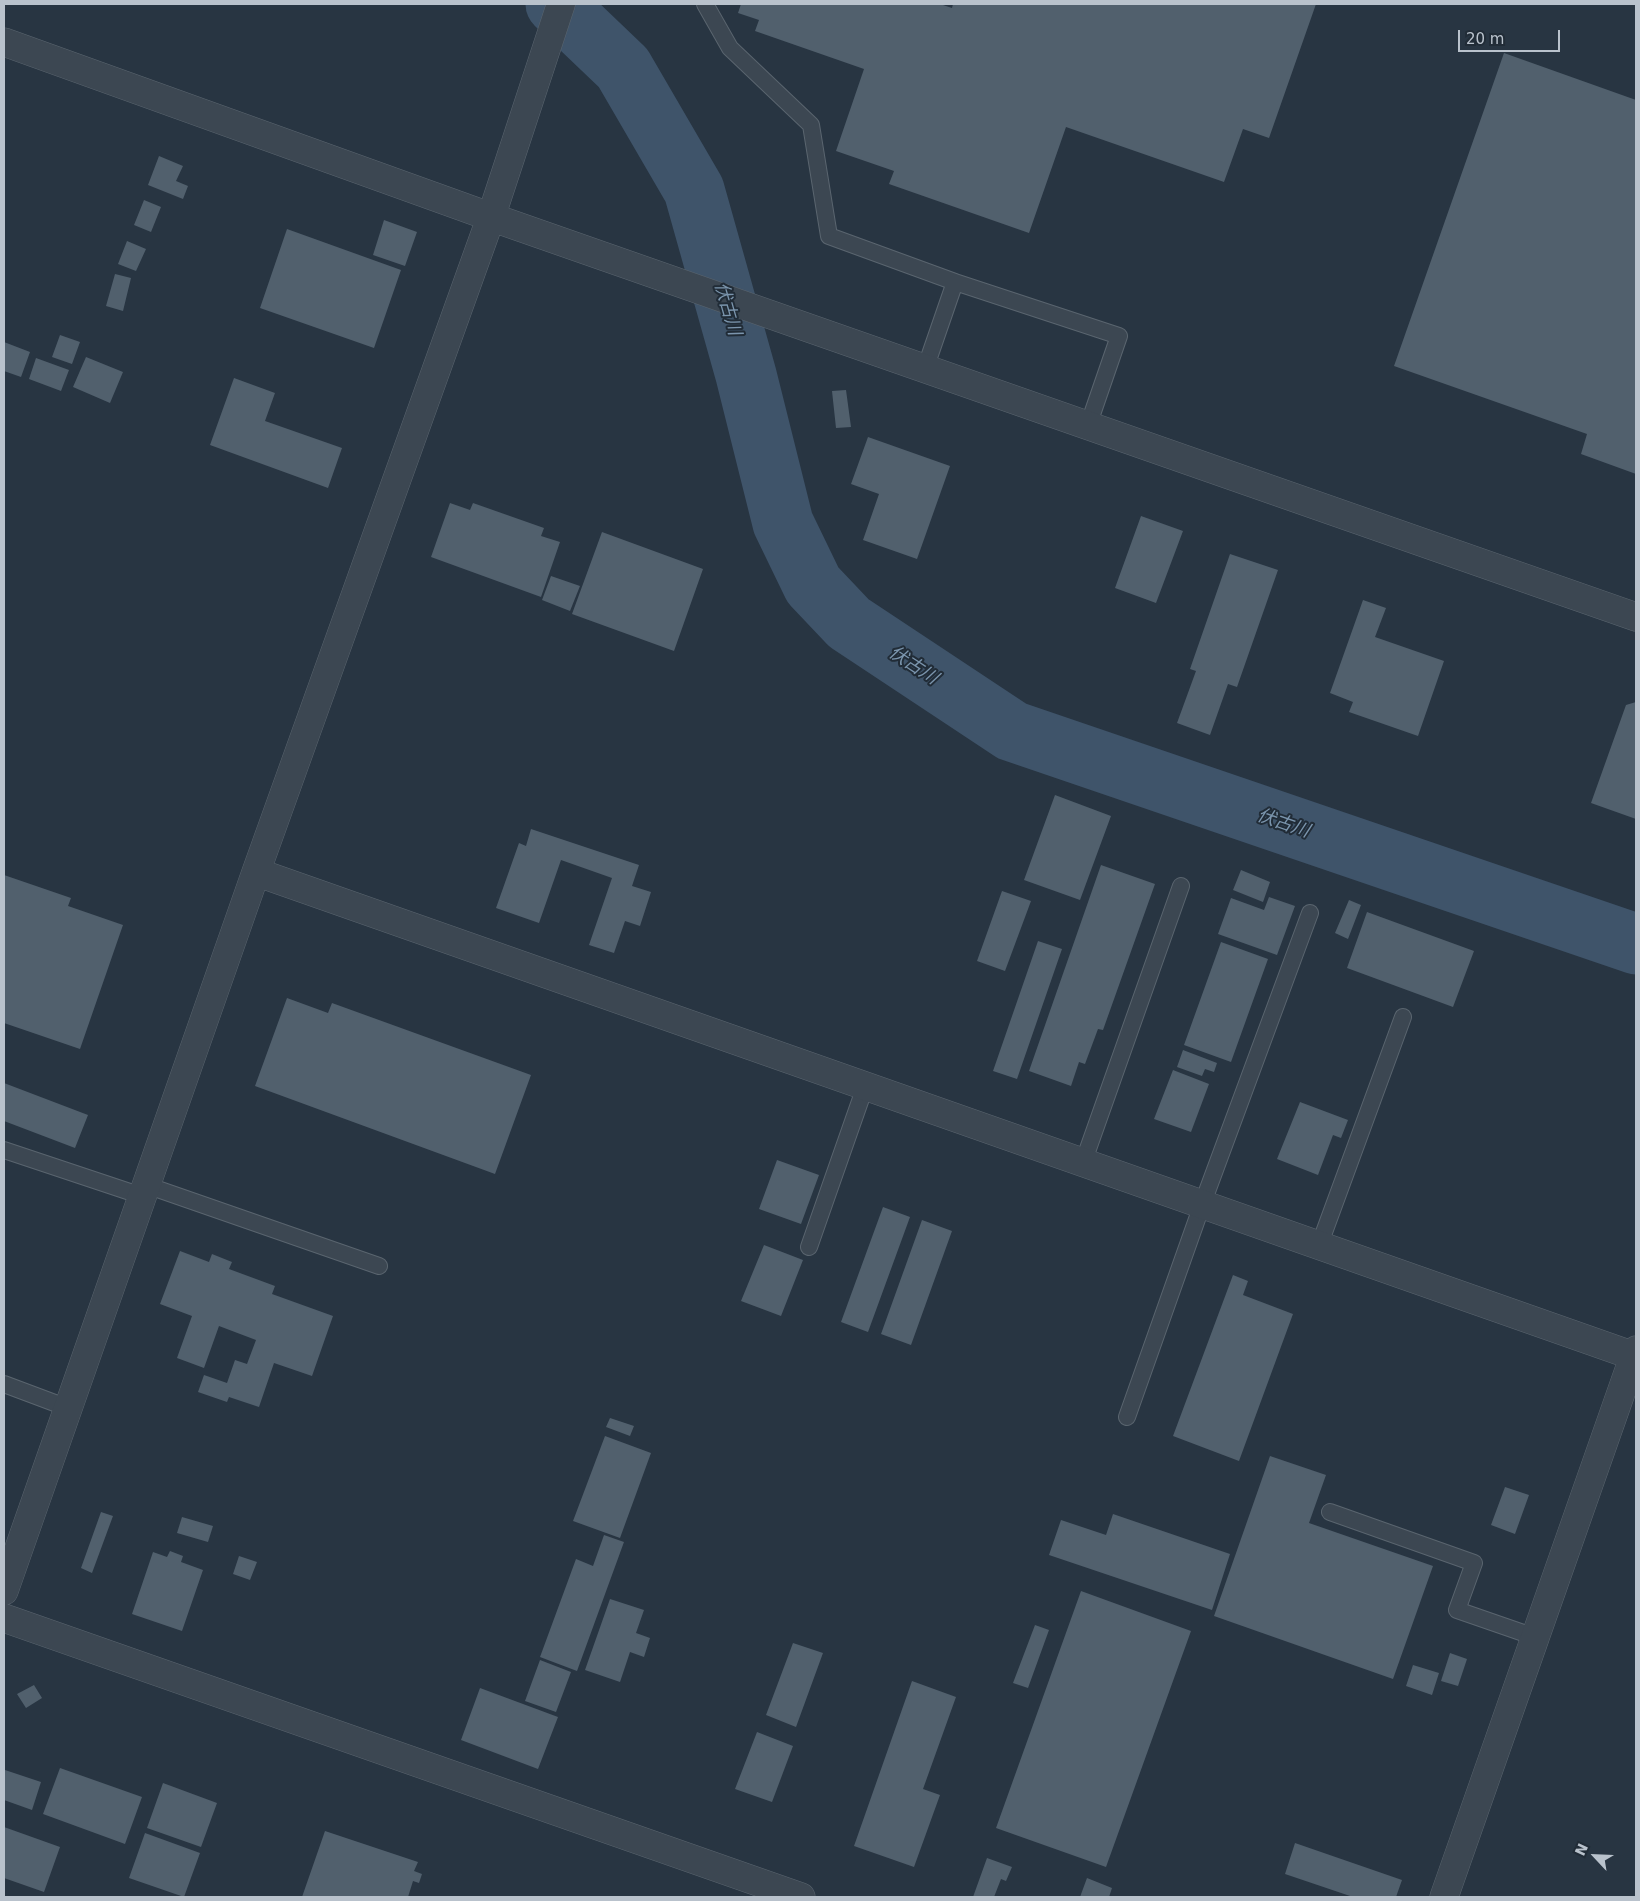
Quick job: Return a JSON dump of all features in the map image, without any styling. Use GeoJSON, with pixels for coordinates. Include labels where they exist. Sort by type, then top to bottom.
{"type":"FeatureCollection","features":[{"type":"Feature","properties":{"kind":"street"},"geometry":{"type":"LineString","coordinates":[[4,1591],[256,872],[491,217],[561,4]]}},
{"type":"Feature","properties":{"kind":"street"},"geometry":{"type":"LineString","coordinates":[[4,42],[491,217],[1636,618]]}},
{"type":"Feature","properties":{"kind":"street"},"geometry":{"type":"LineString","coordinates":[[256,872],[1319,1246],[1635,1353],[1444,1897]]}},
{"type":"Feature","properties":{"kind":"street"},"geometry":{"type":"LineString","coordinates":[[4,1618],[801,1897]]}},
{"type":"Feature","properties":{"kind":"lane"},"geometry":{"type":"LineString","coordinates":[[705,4],[730,48],[811,125],[829,236],[955,282],[1119,336],[1088,426]]}},
{"type":"Feature","properties":{"kind":"lane"},"geometry":{"type":"LineString","coordinates":[[925,369],[955,282]]}},
{"type":"Feature","properties":{"kind":"lane"},"geometry":{"type":"LineString","coordinates":[[1083,1163],[1181,886]]}},
{"type":"Feature","properties":{"kind":"lane"},"geometry":{"type":"LineString","coordinates":[[1127,1417],[1202,1205],[1310,913]]}},
{"type":"Feature","properties":{"kind":"lane"},"geometry":{"type":"LineString","coordinates":[[1319,1246],[1403,1017]]}},
{"type":"Feature","properties":{"kind":"lane"},"geometry":{"type":"LineString","coordinates":[[809,1247],[865,1087]]}},
{"type":"Feature","properties":{"kind":"lane"},"geometry":{"type":"LineString","coordinates":[[4,1150],[144,1191],[379,1266]]}},
{"type":"Feature","properties":{"kind":"lane"},"geometry":{"type":"LineString","coordinates":[[4,1384],[68,1408]]}},
{"type":"Feature","properties":{"kind":"lane"},"geometry":{"type":"LineString","coordinates":[[1330,1512],[1474,1563],[1458,1610],[1535,1637]]}},
{"type":"Feature","properties":{"kind":"building"},"geometry":{"type":"Polygon","coordinates":[[[741,4],[940,4],[952,8],[953,4],[1316,4],[1269,138],[1243,129],[1224,182],[1066,127],[1029,233],[889,184],[894,171],[836,151],[864,69],[755,31],[759,20],[738,13],[741,4]]]}},
{"type":"Feature","properties":{"kind":"building"},"geometry":{"type":"Polygon","coordinates":[[[1504,53],[1636,100],[1636,474],[1581,454],[1587,434],[1394,366],[1504,53]]]}},
{"type":"Feature","properties":{"kind":"building"},"geometry":{"type":"Polygon","coordinates":[[[159,156],[183,166],[176,181],[188,186],[183,199],[148,185],[159,156]]]}},
{"type":"Feature","properties":{"kind":"building"},"geometry":{"type":"Polygon","coordinates":[[[144,200],[161,207],[151,232],[134,225],[144,200]]]}},
{"type":"Feature","properties":{"kind":"building"},"geometry":{"type":"Polygon","coordinates":[[[384,220],[417,232],[405,266],[373,255],[384,220]]]}},
{"type":"Feature","properties":{"kind":"building"},"geometry":{"type":"Polygon","coordinates":[[[287,229],[401,270],[374,348],[260,308],[287,229]]]}},
{"type":"Feature","properties":{"kind":"building"},"geometry":{"type":"Polygon","coordinates":[[[127,241],[146,249],[136,271],[118,264],[127,241]]]}},
{"type":"Feature","properties":{"kind":"building"},"geometry":{"type":"Polygon","coordinates":[[[115,274],[131,278],[123,311],[106,306],[115,274]]]}},
{"type":"Feature","properties":{"kind":"building"},"geometry":{"type":"Polygon","coordinates":[[[60,335],[80,342],[72,364],[52,357],[60,335]]]}},
{"type":"Feature","properties":{"kind":"building"},"geometry":{"type":"Polygon","coordinates":[[[4,342],[30,352],[21,377],[4,371],[4,342]]]}},
{"type":"Feature","properties":{"kind":"building"},"geometry":{"type":"Polygon","coordinates":[[[86,357],[123,372],[110,403],[73,387],[86,357]]]}},
{"type":"Feature","properties":{"kind":"building"},"geometry":{"type":"Polygon","coordinates":[[[36,358],[69,370],[61,391],[29,379],[36,358]]]}},
{"type":"Feature","properties":{"kind":"building"},"geometry":{"type":"Polygon","coordinates":[[[234,378],[275,393],[265,421],[342,448],[328,488],[210,445],[234,378]]]}},
{"type":"Feature","properties":{"kind":"building"},"geometry":{"type":"Polygon","coordinates":[[[846,390],[851,427],[836,428],[832,391],[846,390]]]}},
{"type":"Feature","properties":{"kind":"building"},"geometry":{"type":"Polygon","coordinates":[[[868,437],[950,466],[917,559],[863,540],[879,494],[851,484],[868,437]]]}},
{"type":"Feature","properties":{"kind":"building"},"geometry":{"type":"Polygon","coordinates":[[[450,503],[470,510],[473,503],[544,528],[541,536],[560,542],[541,597],[431,557],[450,503]]]}},
{"type":"Feature","properties":{"kind":"building"},"geometry":{"type":"Polygon","coordinates":[[[1141,516],[1183,531],[1156,603],[1115,588],[1141,516]]]}},
{"type":"Feature","properties":{"kind":"building"},"geometry":{"type":"Polygon","coordinates":[[[602,532],[703,569],[674,651],[572,614],[602,532]]]}},
{"type":"Feature","properties":{"kind":"building"},"geometry":{"type":"Polygon","coordinates":[[[1230,554],[1278,570],[1237,687],[1228,684],[1210,735],[1177,723],[1196,671],[1190,669],[1230,554]]]}},
{"type":"Feature","properties":{"kind":"building"},"geometry":{"type":"Polygon","coordinates":[[[551,576],[580,586],[570,611],[542,600],[551,576]]]}},
{"type":"Feature","properties":{"kind":"building"},"geometry":{"type":"Polygon","coordinates":[[[1363,600],[1386,608],[1375,637],[1444,661],[1418,736],[1349,712],[1353,702],[1330,693],[1363,600]]]}},
{"type":"Feature","properties":{"kind":"building"},"geometry":{"type":"Polygon","coordinates":[[[1636,702],[1636,819],[1591,803],[1626,705],[1636,702]]]}},
{"type":"Feature","properties":{"kind":"building"},"geometry":{"type":"Polygon","coordinates":[[[1055,795],[1111,816],[1080,900],[1024,880],[1055,795]]]}},
{"type":"Feature","properties":{"kind":"building"},"geometry":{"type":"Polygon","coordinates":[[[531,829],[639,865],[632,886],[651,892],[640,926],[625,921],[614,953],[589,945],[612,878],[561,860],[539,923],[496,908],[519,843],[526,846],[531,829]]]}},
{"type":"Feature","properties":{"kind":"building"},"geometry":{"type":"Polygon","coordinates":[[[1101,865],[1155,884],[1103,1030],[1098,1029],[1085,1064],[1079,1062],[1071,1086],[1029,1071],[1101,865]]]}},
{"type":"Feature","properties":{"kind":"building"},"geometry":{"type":"Polygon","coordinates":[[[1241,870],[1270,882],[1263,902],[1233,890],[1241,870]]]}},
{"type":"Feature","properties":{"kind":"building"},"geometry":{"type":"Polygon","coordinates":[[[4,875],[71,898],[68,906],[123,925],[80,1049],[4,1023],[4,875]]]}},
{"type":"Feature","properties":{"kind":"building"},"geometry":{"type":"Polygon","coordinates":[[[1002,891],[1031,901],[1005,971],[977,961],[1002,891]]]}},
{"type":"Feature","properties":{"kind":"building"},"geometry":{"type":"Polygon","coordinates":[[[1269,897],[1295,906],[1277,955],[1218,934],[1231,898],[1264,910],[1269,897]]]}},
{"type":"Feature","properties":{"kind":"building"},"geometry":{"type":"Polygon","coordinates":[[[1349,900],[1361,905],[1348,939],[1335,933],[1349,900]]]}},
{"type":"Feature","properties":{"kind":"building"},"geometry":{"type":"Polygon","coordinates":[[[1367,912],[1474,951],[1453,1007],[1347,968],[1367,912]]]}},
{"type":"Feature","properties":{"kind":"building"},"geometry":{"type":"Polygon","coordinates":[[[1038,941],[1062,949],[1017,1079],[993,1071],[1038,941]]]}},
{"type":"Feature","properties":{"kind":"building"},"geometry":{"type":"Polygon","coordinates":[[[1221,942],[1268,959],[1231,1062],[1184,1045],[1221,942]]]}},
{"type":"Feature","properties":{"kind":"building"},"geometry":{"type":"Polygon","coordinates":[[[287,998],[328,1013],[332,1003],[531,1075],[495,1174],[255,1086],[287,998]]]}},
{"type":"Feature","properties":{"kind":"building"},"geometry":{"type":"Polygon","coordinates":[[[1183,1050],[1217,1063],[1214,1072],[1205,1069],[1202,1076],[1177,1067],[1183,1050]]]}},
{"type":"Feature","properties":{"kind":"building"},"geometry":{"type":"Polygon","coordinates":[[[1173,1070],[1209,1084],[1191,1132],[1154,1119],[1173,1070]]]}},
{"type":"Feature","properties":{"kind":"building"},"geometry":{"type":"Polygon","coordinates":[[[4,1083],[88,1115],[75,1148],[4,1121],[4,1083]]]}},
{"type":"Feature","properties":{"kind":"building"},"geometry":{"type":"Polygon","coordinates":[[[1300,1102],[1348,1120],[1341,1138],[1333,1135],[1318,1175],[1277,1159],[1300,1102]]]}},
{"type":"Feature","properties":{"kind":"building"},"geometry":{"type":"Polygon","coordinates":[[[777,1160],[819,1175],[801,1224],[759,1209],[777,1160]]]}},
{"type":"Feature","properties":{"kind":"building"},"geometry":{"type":"Polygon","coordinates":[[[883,1207],[910,1217],[868,1332],[841,1322],[883,1207]]]}},
{"type":"Feature","properties":{"kind":"building"},"geometry":{"type":"Polygon","coordinates":[[[922,1220],[952,1231],[911,1345],[881,1334],[922,1220]]]}},
{"type":"Feature","properties":{"kind":"building"},"geometry":{"type":"Polygon","coordinates":[[[764,1245],[803,1260],[781,1316],[741,1301],[764,1245]]]}},
{"type":"Feature","properties":{"kind":"building"},"geometry":{"type":"Polygon","coordinates":[[[180,1251],[209,1262],[212,1254],[232,1262],[229,1269],[275,1286],[272,1294],[333,1316],[312,1376],[274,1363],[259,1407],[229,1397],[227,1402],[198,1392],[204,1375],[227,1383],[235,1360],[247,1364],[256,1340],[219,1326],[204,1368],[177,1358],[192,1316],[160,1304],[180,1251]]]}},
{"type":"Feature","properties":{"kind":"building"},"geometry":{"type":"Polygon","coordinates":[[[1233,1275],[1248,1281],[1243,1295],[1293,1314],[1239,1461],[1173,1436],[1233,1275]]]}},
{"type":"Feature","properties":{"kind":"building"},"geometry":{"type":"Polygon","coordinates":[[[610,1418],[634,1426],[630,1436],[606,1427],[610,1418]]]}},
{"type":"Feature","properties":{"kind":"building"},"geometry":{"type":"Polygon","coordinates":[[[605,1436],[651,1453],[620,1538],[573,1521],[605,1436]]]}},
{"type":"Feature","properties":{"kind":"building"},"geometry":{"type":"Polygon","coordinates":[[[1270,1456],[1326,1475],[1309,1523],[1433,1566],[1393,1679],[1214,1616],[1270,1456]]]}},
{"type":"Feature","properties":{"kind":"building"},"geometry":{"type":"Polygon","coordinates":[[[1505,1487],[1529,1495],[1515,1534],[1491,1525],[1505,1487]]]}},
{"type":"Feature","properties":{"kind":"building"},"geometry":{"type":"Polygon","coordinates":[[[101,1512],[113,1516],[92,1573],[81,1568],[101,1512]]]}},
{"type":"Feature","properties":{"kind":"building"},"geometry":{"type":"Polygon","coordinates":[[[1113,1514],[1230,1554],[1212,1610],[1049,1555],[1061,1520],[1106,1535],[1113,1514]]]}},
{"type":"Feature","properties":{"kind":"building"},"geometry":{"type":"Polygon","coordinates":[[[182,1517],[213,1526],[208,1542],[177,1533],[182,1517]]]}},
{"type":"Feature","properties":{"kind":"building"},"geometry":{"type":"Polygon","coordinates":[[[604,1535],[624,1542],[577,1671],[540,1657],[576,1559],[593,1566],[604,1535]]]}},
{"type":"Feature","properties":{"kind":"building"},"geometry":{"type":"Polygon","coordinates":[[[170,1551],[183,1556],[181,1562],[203,1570],[182,1631],[132,1614],[153,1552],[167,1557],[170,1551]]]}},
{"type":"Feature","properties":{"kind":"building"},"geometry":{"type":"Polygon","coordinates":[[[239,1556],[257,1562],[250,1580],[233,1574],[239,1556]]]}},
{"type":"Feature","properties":{"kind":"building"},"geometry":{"type":"Polygon","coordinates":[[[1081,1591],[1191,1631],[1106,1867],[996,1828],[1081,1591]]]}},
{"type":"Feature","properties":{"kind":"building"},"geometry":{"type":"Polygon","coordinates":[[[610,1599],[644,1610],[636,1633],[650,1638],[644,1657],[630,1652],[620,1682],[585,1670],[610,1599]]]}},
{"type":"Feature","properties":{"kind":"building"},"geometry":{"type":"Polygon","coordinates":[[[1035,1625],[1049,1630],[1028,1688],[1013,1683],[1035,1625]]]}},
{"type":"Feature","properties":{"kind":"building"},"geometry":{"type":"Polygon","coordinates":[[[793,1643],[823,1653],[796,1727],[766,1715],[793,1643]]]}},
{"type":"Feature","properties":{"kind":"building"},"geometry":{"type":"Polygon","coordinates":[[[1450,1653],[1467,1659],[1458,1686],[1441,1681],[1450,1653]]]}},
{"type":"Feature","properties":{"kind":"building"},"geometry":{"type":"Polygon","coordinates":[[[540,1660],[571,1672],[556,1712],[525,1701],[540,1660]]]}},
{"type":"Feature","properties":{"kind":"building"},"geometry":{"type":"Polygon","coordinates":[[[1413,1665],[1439,1673],[1432,1695],[1406,1686],[1413,1665]]]}},
{"type":"Feature","properties":{"kind":"building"},"geometry":{"type":"Polygon","coordinates":[[[912,1681],[956,1697],[923,1789],[940,1795],[914,1867],[854,1846],[912,1681]]]}},
{"type":"Feature","properties":{"kind":"building"},"geometry":{"type":"Polygon","coordinates":[[[34,1685],[42,1698],[26,1708],[17,1694],[34,1685]]]}},
{"type":"Feature","properties":{"kind":"building"},"geometry":{"type":"Polygon","coordinates":[[[480,1688],[558,1717],[538,1769],[461,1740],[480,1688]]]}},
{"type":"Feature","properties":{"kind":"building"},"geometry":{"type":"Polygon","coordinates":[[[757,1732],[793,1746],[772,1802],[735,1789],[757,1732]]]}},
{"type":"Feature","properties":{"kind":"building"},"geometry":{"type":"Polygon","coordinates":[[[60,1768],[142,1797],[125,1844],[43,1814],[60,1768]]]}},
{"type":"Feature","properties":{"kind":"building"},"geometry":{"type":"Polygon","coordinates":[[[5,1770],[41,1782],[32,1810],[4,1800],[5,1770]]]}},
{"type":"Feature","properties":{"kind":"building"},"geometry":{"type":"Polygon","coordinates":[[[163,1783],[217,1803],[201,1847],[147,1828],[163,1783]]]}},
{"type":"Feature","properties":{"kind":"building"},"geometry":{"type":"Polygon","coordinates":[[[4,1827],[60,1847],[44,1892],[4,1878],[4,1827]]]}},
{"type":"Feature","properties":{"kind":"building"},"geometry":{"type":"Polygon","coordinates":[[[325,1831],[418,1862],[414,1871],[422,1874],[419,1883],[413,1881],[408,1897],[302,1897],[325,1831]]]}},
{"type":"Feature","properties":{"kind":"building"},"geometry":{"type":"Polygon","coordinates":[[[145,1833],[200,1853],[184,1897],[129,1878],[145,1833]]]}},
{"type":"Feature","properties":{"kind":"building"},"geometry":{"type":"Polygon","coordinates":[[[1295,1843],[1402,1880],[1396,1897],[1353,1897],[1285,1874],[1295,1843]]]}},
{"type":"Feature","properties":{"kind":"building"},"geometry":{"type":"Polygon","coordinates":[[[987,1858],[1012,1867],[1006,1881],[1001,1879],[994,1897],[973,1897],[987,1858]]]}},
{"type":"Feature","properties":{"kind":"building"},"geometry":{"type":"Polygon","coordinates":[[[1087,1878],[1112,1888],[1109,1897],[1080,1897],[1087,1878]]]}},
{"type":"Feature","properties":{"kind":"waterway","name":"伏古川"},"geometry":{"type":"LineString","coordinates":[[556,4],[623,68],[694,190],[746,375],[783,523],[813,585],[849,623],[1012,731],[1636,944]]}}]}
